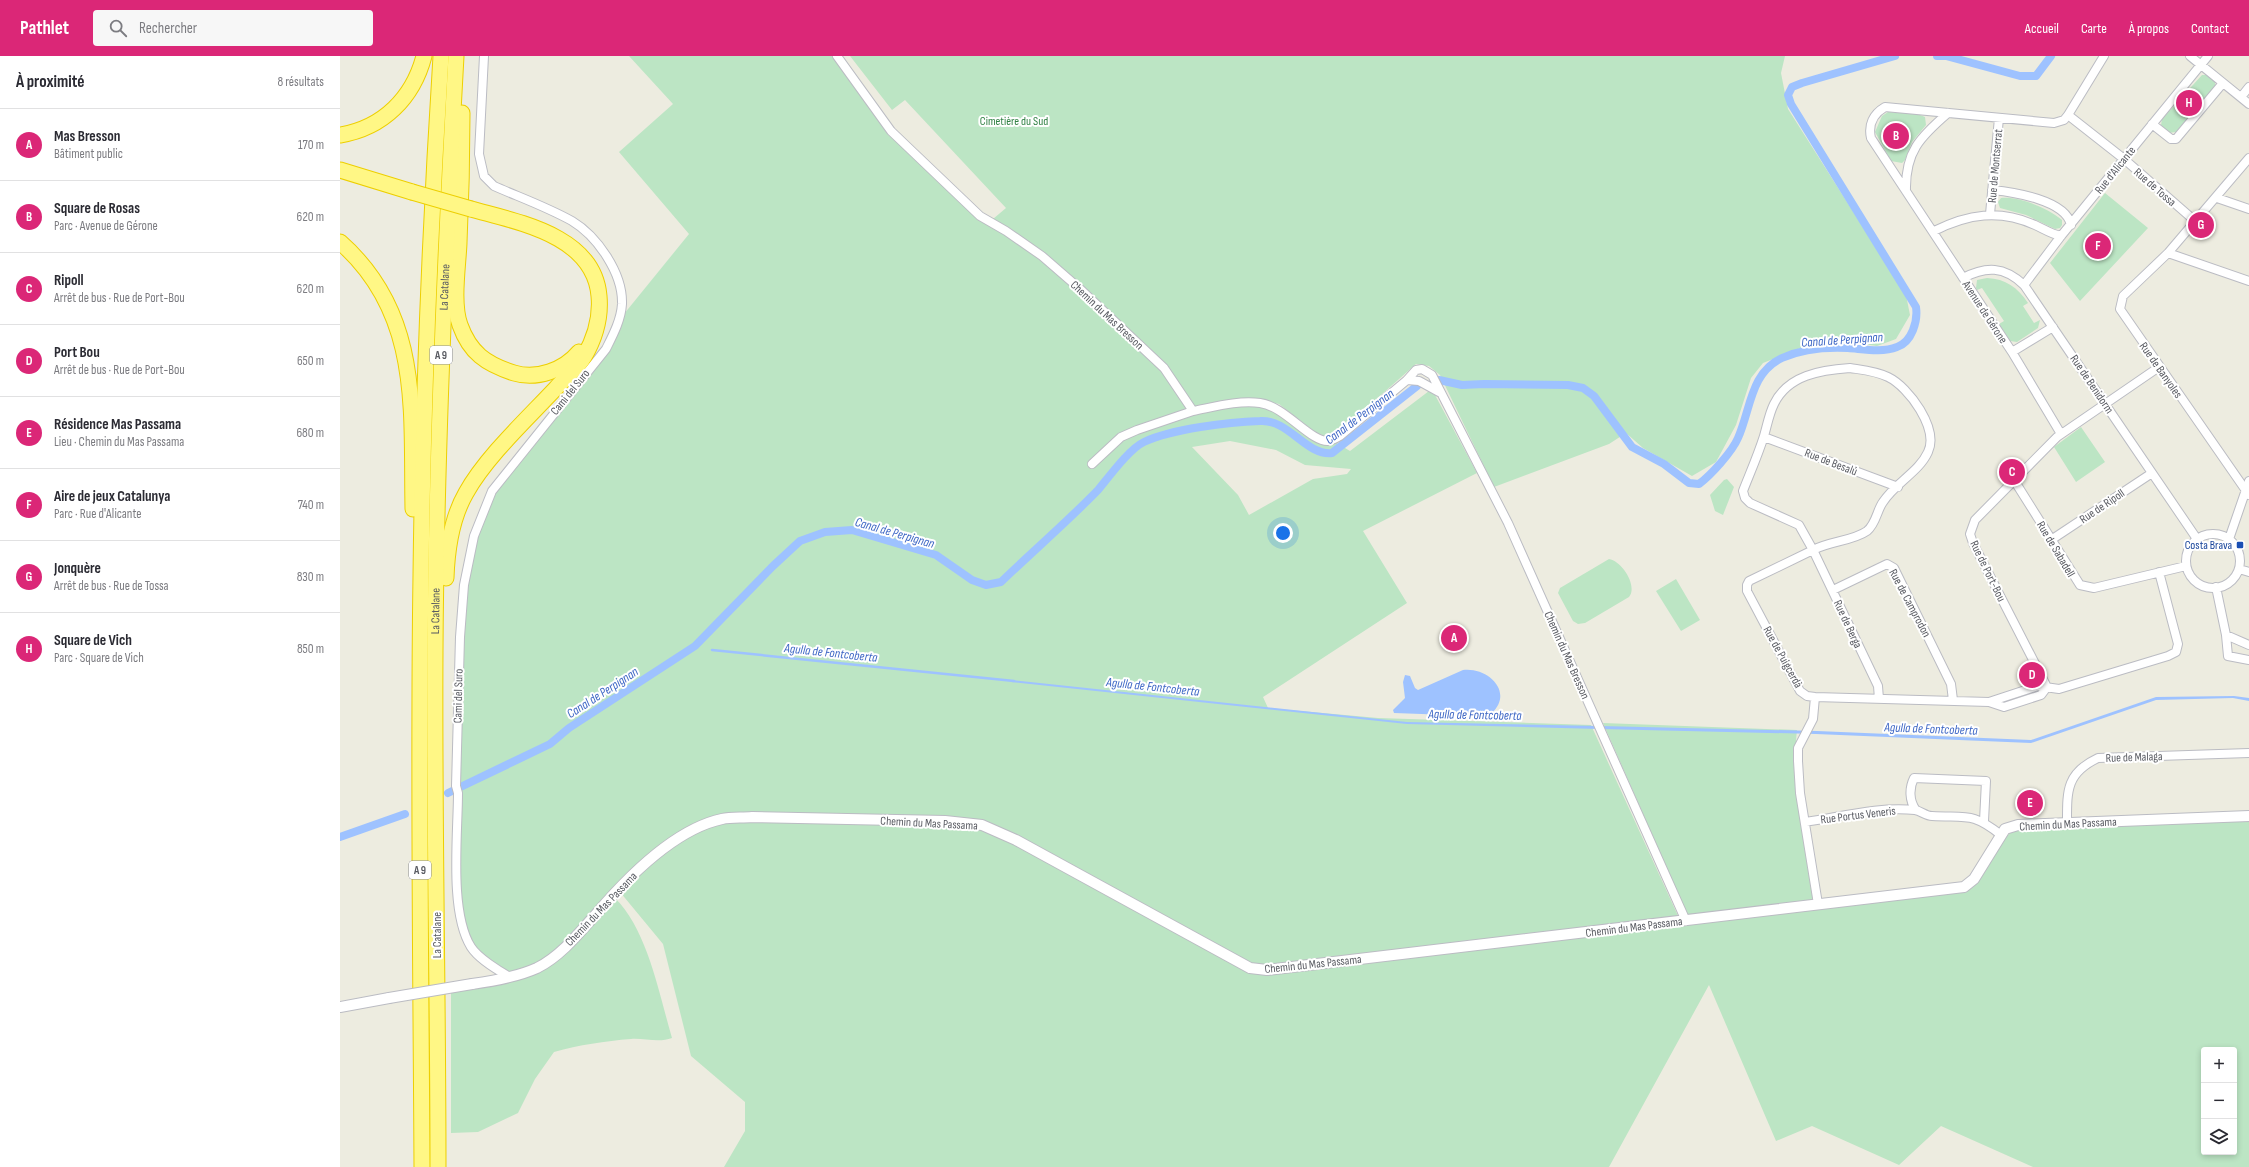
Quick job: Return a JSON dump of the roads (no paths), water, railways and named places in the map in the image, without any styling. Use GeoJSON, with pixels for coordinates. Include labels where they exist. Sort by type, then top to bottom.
{"type":"FeatureCollection","features":[{"type":"Feature","properties":{"kind":"highway"},"geometry":{"type":"LineString","coordinates":[[340,135],[355,132],[378,123],[394,109],[407,93],[421,67],[424,56]]}},
{"type":"Feature","properties":{"kind":"highway","name":"La Catalane"},"geometry":{"type":"LineString","coordinates":[[422,1167],[419,756],[421,573],[429,271],[441,56]]}},
{"type":"Feature","properties":{"kind":"highway","name":"La Catalane"},"geometry":{"type":"LineString","coordinates":[[438,1167],[435,654],[438,429],[447,213],[456,56]]}},
{"type":"Feature","properties":{"kind":"highway"},"geometry":{"type":"LineString","coordinates":[[465,56],[462,101],[462,175],[457,297],[460,324],[469,344],[477,355],[494,367],[519,374],[538,375],[555,370],[574,358],[593,337]]}},
{"type":"Feature","properties":{"kind":"highway"},"geometry":{"type":"LineString","coordinates":[[340,170],[471,208],[550,235],[568,244],[581,256],[593,274],[599,289],[599,318],[584,358],[501,448],[466,494],[456,516],[446,561],[444,625],[435,654]]}},
{"type":"Feature","properties":{"kind":"highway"},"geometry":{"type":"LineString","coordinates":[[340,242],[362,264],[385,298],[402,341],[410,388],[413,544],[421,573]]}},
{"type":"Feature","properties":{"kind":"street","name":"Cami del Suro"},"geometry":{"type":"LineString","coordinates":[[484,56],[479,154],[484,176],[494,186],[572,221],[595,240],[614,268],[622,303],[617,327],[606,349],[492,491],[474,536],[464,585],[460,637],[457,789],[457,890],[460,920],[472,948],[496,969],[510,977]]}},
{"type":"Feature","properties":{"kind":"street","name":"Chemin du Mas Bresson"},"geometry":{"type":"LineString","coordinates":[[837,56],[891,131],[980,216],[1006,230],[1042,256],[1080,289],[1164,368],[1193,411],[1224,404],[1260,403],[1277,407],[1319,439],[1329,441],[1340,436],[1407,380],[1416,370],[1422,369],[1428,371],[1432,375],[1508,523],[1686,921]]}},
{"type":"Feature","properties":{"kind":"street"},"geometry":{"type":"LineString","coordinates":[[2068,115],[2104,56]]}},
{"type":"Feature","properties":{"kind":"street"},"geometry":{"type":"LineString","coordinates":[[2190,56],[2249,104]]}},
{"type":"Feature","properties":{"kind":"street","name":"Rue d'Alicante"},"geometry":{"type":"LineString","coordinates":[[2024,285],[2061,236],[2208,56]]}},
{"type":"Feature","properties":{"kind":"street"},"geometry":{"type":"LineString","coordinates":[[2152,124],[2171,140],[2176,139],[2223,83]]}},
{"type":"Feature","properties":{"kind":"street"},"geometry":{"type":"LineString","coordinates":[[2241,97],[2249,87]]}},
{"type":"Feature","properties":{"kind":"street","name":"Avenue de Gérone"},"geometry":{"type":"LineString","coordinates":[[2062,434],[2012,352],[1934,231],[1871,138],[1870,125],[1878,111],[1884,107],[2054,123],[2064,120],[2068,115]]}},
{"type":"Feature","properties":{"kind":"street"},"geometry":{"type":"LineString","coordinates":[[1906,191],[1906,170],[1912,152],[1925,134],[1948,113]]}},
{"type":"Feature","properties":{"kind":"street","name":"Rue de Tossa"},"geometry":{"type":"LineString","coordinates":[[2068,115],[2124,159],[2195,221]]}},
{"type":"Feature","properties":{"kind":"street","name":"Rue de Montserrat"},"geometry":{"type":"LineString","coordinates":[[1990,214],[1999,118]]}},
{"type":"Feature","properties":{"kind":"street"},"geometry":{"type":"LineString","coordinates":[[2195,221],[2217,198],[2249,158]]}},
{"type":"Feature","properties":{"kind":"street"},"geometry":{"type":"LineString","coordinates":[[1992,190],[2028,196],[2046,203],[2065,213],[2069,218],[2071,225]]}},
{"type":"Feature","properties":{"kind":"street"},"geometry":{"type":"LineString","coordinates":[[2217,198],[2249,209]]}},
{"type":"Feature","properties":{"kind":"street"},"geometry":{"type":"LineString","coordinates":[[1934,231],[1964,218],[1990,214],[2009,216],[2035,225],[2052,234],[2061,236]]}},
{"type":"Feature","properties":{"kind":"street","name":"Rue de Banyoles"},"geometry":{"type":"LineString","coordinates":[[2195,221],[2168,253],[2123,296],[2120,302],[2120,309],[2124,317],[2247,494]]}},
{"type":"Feature","properties":{"kind":"street"},"geometry":{"type":"LineString","coordinates":[[2168,253],[2249,281]]}},
{"type":"Feature","properties":{"kind":"street","name":"Rue de Benidorm"},"geometry":{"type":"LineString","coordinates":[[1963,278],[1978,270],[1992,269],[2006,272],[2024,285],[2198,539]]}},
{"type":"Feature","properties":{"kind":"street"},"geometry":{"type":"LineString","coordinates":[[2012,352],[2053,327]]}},
{"type":"Feature","properties":{"kind":"street","name":"Rue de Port-Bou"},"geometry":{"type":"LineString","coordinates":[[2047,687],[1973,543],[1970,534],[1975,520],[2062,434],[2159,367]]}},
{"type":"Feature","properties":{"kind":"street","name":"Rue de Berga"},"geometry":{"type":"LineString","coordinates":[[1813,550],[1828,543],[1850,538],[1868,530],[1873,525],[1884,501],[1925,459],[1931,444],[1930,433],[1914,399],[1905,389],[1889,377],[1874,371],[1850,368],[1827,370],[1805,376],[1788,386],[1773,405],[1764,437],[1743,490],[1745,498],[1750,503],[1799,525],[1833,590],[1878,686],[1879,699]]}},
{"type":"Feature","properties":{"kind":"street"},"geometry":{"type":"LineString","coordinates":[[1407,380],[1419,381],[1442,393]]}},
{"type":"Feature","properties":{"kind":"street"},"geometry":{"type":"LineString","coordinates":[[1092,464],[1121,437],[1193,411]]}},
{"type":"Feature","properties":{"kind":"street","name":"Rue de Besalú"},"geometry":{"type":"LineString","coordinates":[[1764,437],[1898,487]]}},
{"type":"Feature","properties":{"kind":"street","name":"Rue de Ripoll"},"geometry":{"type":"LineString","coordinates":[[2051,540],[2152,472]]}},
{"type":"Feature","properties":{"kind":"street","name":"Rue de Sabadell"},"geometry":{"type":"LineString","coordinates":[[2014,480],[2076,581],[2085,588],[2094,588],[2186,566]]}},
{"type":"Feature","properties":{"kind":"street"},"geometry":{"type":"LineString","coordinates":[[2229,539],[2247,494],[2249,481]]}},
{"type":"Feature","properties":{"kind":"street"},"geometry":{"type":"LineString","coordinates":[[2213,534],[2229,539],[2239,552],[2239,569],[2231,581],[2216,587],[2203,585],[2196,581],[2186,566],[2188,552],[2198,539],[2213,534]]}},
{"type":"Feature","properties":{"kind":"street","name":"Rue de Puigcerdà"},"geometry":{"type":"LineString","coordinates":[[1813,550],[1749,581],[1747,585],[1747,591],[1800,691],[1806,696],[1953,700],[1989,702],[2004,707],[2041,695],[2047,687]]}},
{"type":"Feature","properties":{"kind":"street","name":"Rue de Camprodon"},"geometry":{"type":"LineString","coordinates":[[1833,590],[1887,564],[1894,568],[1951,684],[1953,700]]}},
{"type":"Feature","properties":{"kind":"street"},"geometry":{"type":"LineString","coordinates":[[2239,569],[2249,572]]}},
{"type":"Feature","properties":{"kind":"street"},"geometry":{"type":"LineString","coordinates":[[2047,687],[2059,689],[2168,656],[2176,652],[2178,644],[2159,572]]}},
{"type":"Feature","properties":{"kind":"street"},"geometry":{"type":"LineString","coordinates":[[2216,587],[2226,635],[2228,656],[2249,660]]}},
{"type":"Feature","properties":{"kind":"street"},"geometry":{"type":"LineString","coordinates":[[2226,635],[2249,646]]}},
{"type":"Feature","properties":{"kind":"street"},"geometry":{"type":"LineString","coordinates":[[1815,697],[1813,719],[1798,748],[1798,761],[1805,822],[1818,904]]}},
{"type":"Feature","properties":{"kind":"street","name":"Rue de Malaga"},"geometry":{"type":"LineString","coordinates":[[2067,823],[2069,785],[2077,772],[2086,764],[2098,758],[2249,753]]}},
{"type":"Feature","properties":{"kind":"street"},"geometry":{"type":"LineString","coordinates":[[1916,810],[1912,805],[1911,794],[1914,778],[1986,781],[1984,821]]}},
{"type":"Feature","properties":{"kind":"street","name":"Rue Portus Veneris"},"geometry":{"type":"LineString","coordinates":[[1805,822],[1888,810],[1916,810],[1930,816],[1967,816],[1984,821],[2001,835]]}},
{"type":"Feature","properties":{"kind":"street","name":"Chemin du Mas Passama"},"geometry":{"type":"LineString","coordinates":[[340,1007],[510,977],[538,967],[571,943],[617,889],[658,852],[699,827],[722,819],[752,817],[945,821],[982,825],[1016,840],[1250,968],[1267,970],[1964,887],[1974,879],[2005,829],[2018,825],[2249,816]]}},
{"type":"Feature","properties":{"kind":"water"},"geometry":{"type":"Polygon","coordinates":[[[1463,670],[1481,672],[1495,682],[1499,689],[1500,697],[1498,705],[1492,713],[1477,716],[1394,713],[1393,710],[1405,698],[1403,682],[1405,675],[1410,676],[1415,688],[1418,690],[1463,670]]]}},
{"type":"Feature","properties":{"kind":"water"},"geometry":{"type":"Polygon","coordinates":[[[1012,680],[1407,722],[1598,726],[1599,729],[1407,724],[1011,682],[1012,680]]]}},
{"type":"Feature","properties":{"kind":"water"},"geometry":{"type":"Polygon","coordinates":[[[2234,696],[2249,698],[2249,701],[2233,698],[2156,700],[2031,743],[1816,734],[1601,729],[1600,726],[1817,731],[2031,740],[2156,697],[2234,696]]]}},
{"type":"Feature","properties":{"kind":"waterway","name":"Canal de Perpignan"},"geometry":{"type":"LineString","coordinates":[[1439,380],[1462,385],[1568,385],[1583,388],[1594,396],[1632,447],[1664,464],[1689,483],[1699,484],[1721,463],[1735,444],[1757,382],[1771,365],[1782,358],[1798,352],[1823,348],[1885,350],[1897,347],[1907,341],[1915,324],[1916,307],[1791,104],[1788,95],[1792,87],[1802,83],[1895,56]]}},
{"type":"Feature","properties":{"kind":"waterway","name":"Canal de Perpignan"},"geometry":{"type":"LineString","coordinates":[[1937,56],[1946,56],[2020,76],[2036,76],[2051,56]]}},
{"type":"Feature","properties":{"kind":"waterway","name":"Canal de Perpignan"},"geometry":{"type":"LineString","coordinates":[[448,793],[550,744],[569,728],[695,646],[773,566],[800,541],[825,532],[852,530],[936,555],[972,580],[986,585],[1001,582],[1086,502],[1126,457],[1144,442],[1155,437],[1184,430],[1260,421],[1270,422],[1280,426],[1314,449],[1332,453],[1417,386]]}},
{"type":"Feature","properties":{"kind":"waterway","name":"Agulla de Fontcoberta"},"geometry":{"type":"LineString","coordinates":[[712,650],[1014,681]]}},
{"type":"Feature","properties":{"kind":"waterway","name":"Canal de Perpignan"},"geometry":{"type":"LineString","coordinates":[[340,837],[405,814]]}},
{"type":"Feature","properties":{"kind":"place","name":"Square de Vich"},"geometry":{"type":"Point","coordinates":[2189,103]}},
{"type":"Feature","properties":{"kind":"place","name":"Square de Rosas"},"geometry":{"type":"Point","coordinates":[1896,136]}},
{"type":"Feature","properties":{"kind":"place","name":"Jonquère"},"geometry":{"type":"Point","coordinates":[2201,225]}},
{"type":"Feature","properties":{"kind":"place","name":"Aire de jeux Catalunya"},"geometry":{"type":"Point","coordinates":[2098,246]}},
{"type":"Feature","properties":{"kind":"place","name":"Ripoll"},"geometry":{"type":"Point","coordinates":[2012,472]}},
{"type":"Feature","properties":{"kind":"place","name":"Costa Brava"},"geometry":{"type":"Point","coordinates":[2240,545]}},
{"type":"Feature","properties":{"kind":"place","name":"Mas Bresson"},"geometry":{"type":"Point","coordinates":[1454,638]}},
{"type":"Feature","properties":{"kind":"place","name":"Port Bou"},"geometry":{"type":"Point","coordinates":[2032,675]}},
{"type":"Feature","properties":{"kind":"place","name":"Résidence Mas Passama"},"geometry":{"type":"Point","coordinates":[2030,803]}},
{"type":"Feature","properties":{"kind":"park label","name":"Cimetière du Sud"},"geometry":{"type":"Point","coordinates":[1014,121]}}]}
